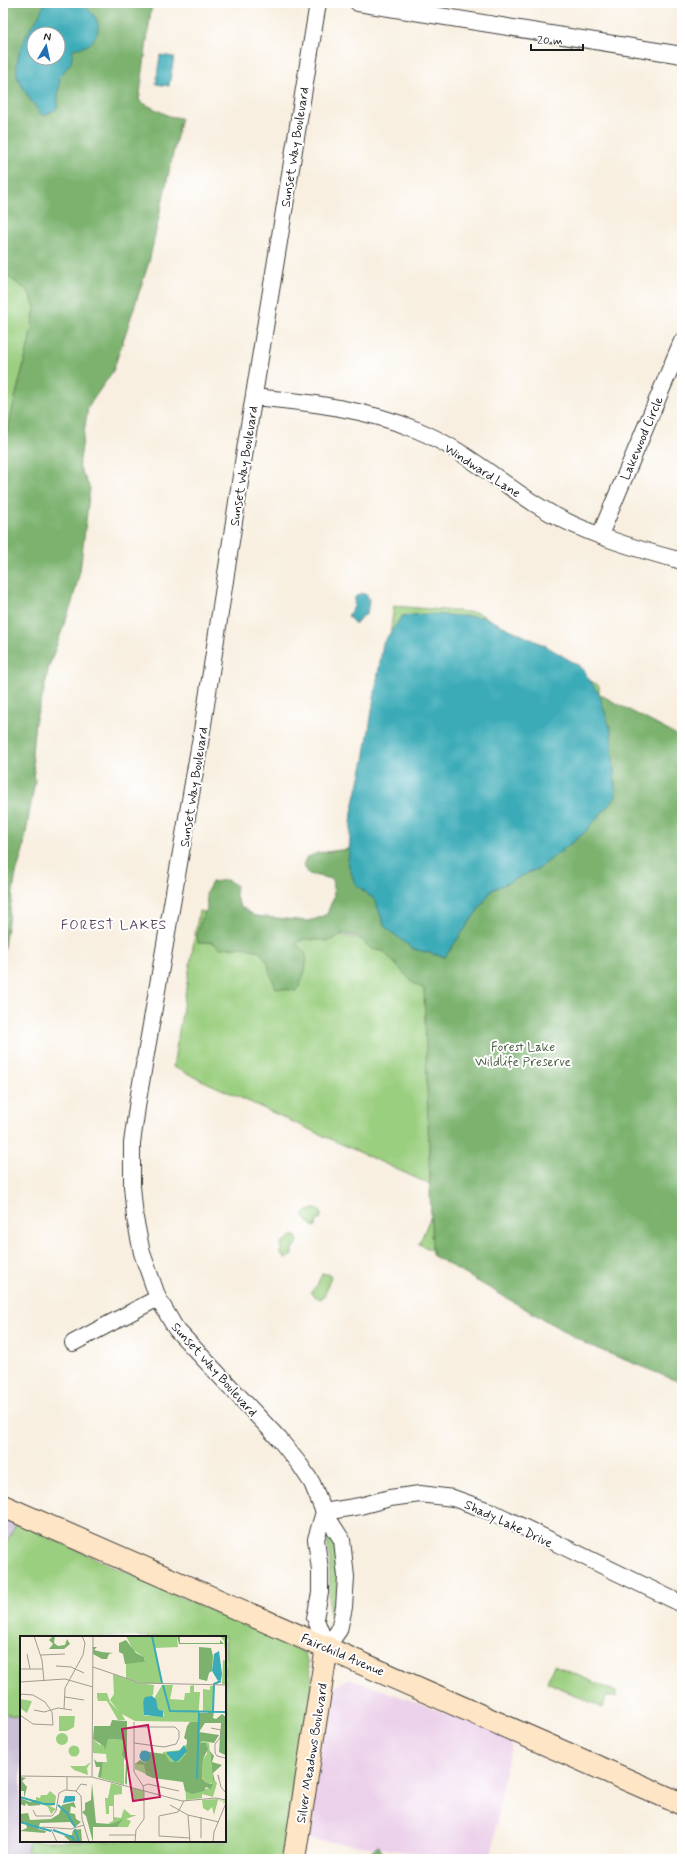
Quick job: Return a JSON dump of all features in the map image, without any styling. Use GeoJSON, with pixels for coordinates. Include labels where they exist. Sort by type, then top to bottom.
{"type":"FeatureCollection","features":[{"type":"Feature","properties":{"kind":"main road","name":"Fairchild Avenue"},"geometry":{"type":"LineString","coordinates":[[3,1506],[682,1804]]}},
{"type":"Feature","properties":{"kind":"main road","name":"Silver Meadows Boulevard"},"geometry":{"type":"LineString","coordinates":[[294,1859],[327,1647]]}},
{"type":"Feature","properties":{"kind":"street","name":"Sunset Way Boulevard"},"geometry":{"type":"LineString","coordinates":[[318,3],[254,397],[200,745],[139,1094],[132,1143],[132,1186],[135,1218],[142,1253],[158,1298],[176,1329],[280,1440],[300,1465],[312,1483],[324,1512],[342,1540],[346,1578],[344,1607],[339,1630],[327,1647]]}},
{"type":"Feature","properties":{"kind":"street"},"geometry":{"type":"LineString","coordinates":[[358,3],[682,54]]}},
{"type":"Feature","properties":{"kind":"street","name":"Lakewood Circle"},"geometry":{"type":"LineString","coordinates":[[600,535],[682,341]]}},
{"type":"Feature","properties":{"kind":"street","name":"Windward Lane"},"geometry":{"type":"LineString","coordinates":[[254,397],[287,400],[344,409],[407,426],[464,454],[536,504],[577,527],[682,561]]}},
{"type":"Feature","properties":{"kind":"street"},"geometry":{"type":"LineString","coordinates":[[73,1343],[158,1298]]}},
{"type":"Feature","properties":{"kind":"street","name":"Shady Lake Drive"},"geometry":{"type":"LineString","coordinates":[[324,1512],[360,1506],[390,1498],[420,1494],[453,1498],[492,1512],[682,1604]]}},
{"type":"Feature","properties":{"kind":"street"},"geometry":{"type":"LineString","coordinates":[[324,1512],[316,1539],[320,1570],[320,1593],[315,1618],[327,1647]]}},
{"type":"Feature","properties":{"kind":"shaded area"},"geometry":{"type":"Polygon","coordinates":[[[3,1517],[17,1523],[3,1549],[3,1517]]]}},
{"type":"Feature","properties":{"kind":"shaded area"},"geometry":{"type":"Polygon","coordinates":[[[349,1678],[514,1738],[504,1776],[491,1859],[464,1859],[307,1839],[328,1702],[333,1688],[349,1678]]]}},
{"type":"Feature","properties":{"kind":"shaded area"},"geometry":{"type":"Polygon","coordinates":[[[3,1714],[20,1717],[20,1842],[29,1842],[27,1852],[43,1859],[3,1859],[3,1714]]]}},
{"type":"Feature","properties":{"kind":"green space"},"geometry":{"type":"Polygon","coordinates":[[[3,3],[152,3],[139,101],[169,116],[181,118],[149,262],[113,371],[88,407],[79,466],[90,488],[80,571],[72,603],[49,666],[43,695],[35,722],[32,753],[35,781],[23,850],[16,874],[3,952],[3,447],[29,343],[35,307],[28,291],[3,273],[3,3]]]}},
{"type":"Feature","properties":{"kind":"green space"},"geometry":{"type":"Polygon","coordinates":[[[3,271],[28,291],[36,307],[29,343],[3,447],[3,271]]]}},
{"type":"Feature","properties":{"kind":"green space","name":"Forest Lake Wildlife Preserve"},"geometry":{"type":"Polygon","coordinates":[[[394,606],[479,613],[599,686],[602,753],[530,1298],[419,1244],[442,1190],[173,1067],[199,911],[406,947],[357,878],[394,606]]]}},
{"type":"Feature","properties":{"kind":"green space"},"geometry":{"type":"Polygon","coordinates":[[[599,694],[682,738],[682,1383],[588,1345],[432,1255],[424,989],[413,983],[383,951],[371,949],[359,937],[343,934],[329,941],[305,939],[296,943],[304,952],[307,959],[304,974],[296,991],[276,988],[270,974],[268,962],[259,951],[241,947],[220,948],[212,942],[198,943],[197,936],[201,919],[207,909],[206,893],[212,882],[227,880],[236,885],[236,897],[240,906],[255,916],[307,921],[327,914],[334,896],[332,879],[309,874],[303,865],[306,858],[317,853],[349,849],[348,863],[355,884],[375,900],[385,927],[445,957],[492,890],[541,867],[611,731],[599,694]]]}},
{"type":"Feature","properties":{"kind":"green space"},"geometry":{"type":"Polygon","coordinates":[[[318,1208],[321,1212],[320,1220],[317,1220],[316,1226],[313,1227],[303,1216],[305,1212],[318,1208]]]}},
{"type":"Feature","properties":{"kind":"green space"},"geometry":{"type":"Polygon","coordinates":[[[292,1236],[296,1236],[298,1242],[292,1249],[292,1256],[285,1259],[281,1254],[281,1244],[292,1236]]]}},
{"type":"Feature","properties":{"kind":"green space"},"geometry":{"type":"Polygon","coordinates":[[[322,1274],[328,1274],[331,1276],[324,1297],[320,1299],[310,1293],[317,1285],[322,1274]]]}},
{"type":"Feature","properties":{"kind":"green space"},"geometry":{"type":"Polygon","coordinates":[[[17,1523],[305,1653],[313,1682],[284,1859],[43,1859],[27,1852],[29,1842],[226,1842],[226,1636],[20,1636],[20,1717],[3,1714],[3,1549],[17,1523]]]}},
{"type":"Feature","properties":{"kind":"green space"},"geometry":{"type":"Polygon","coordinates":[[[329,1537],[334,1538],[338,1567],[337,1605],[336,1614],[333,1615],[330,1613],[329,1607],[330,1561],[327,1540],[329,1537]]]}},
{"type":"Feature","properties":{"kind":"green space"},"geometry":{"type":"Polygon","coordinates":[[[554,1665],[616,1692],[616,1697],[606,1697],[603,1708],[547,1682],[554,1665]]]}},
{"type":"Feature","properties":{"kind":"green space"},"geometry":{"type":"Polygon","coordinates":[[[378,1845],[386,1859],[363,1859],[378,1845]]]}},
{"type":"Feature","properties":{"kind":"water"},"geometry":{"type":"Polygon","coordinates":[[[46,3],[77,3],[91,12],[98,23],[97,34],[94,40],[84,47],[73,49],[71,63],[60,76],[57,109],[43,116],[24,90],[17,74],[18,59],[26,35],[26,66],[66,66],[66,26],[32,26],[46,3]]]}},
{"type":"Feature","properties":{"kind":"water"},"geometry":{"type":"Polygon","coordinates":[[[160,55],[174,57],[169,86],[156,84],[160,55]]]}},
{"type":"Feature","properties":{"kind":"water"},"geometry":{"type":"Polygon","coordinates":[[[361,593],[367,595],[369,600],[367,614],[360,618],[357,623],[354,623],[348,616],[354,607],[355,597],[361,593]]]}},
{"type":"Feature","properties":{"kind":"water"},"geometry":{"type":"Polygon","coordinates":[[[425,614],[484,617],[546,646],[581,667],[599,694],[611,731],[616,797],[583,834],[541,867],[492,890],[445,957],[413,949],[385,927],[375,900],[355,884],[348,863],[352,812],[364,760],[383,643],[402,616],[425,614]]]}},
{"type":"Feature","properties":{"kind":"district","name":"FOREST LAKES"},"geometry":{"type":"Point","coordinates":[114,924]}}]}
